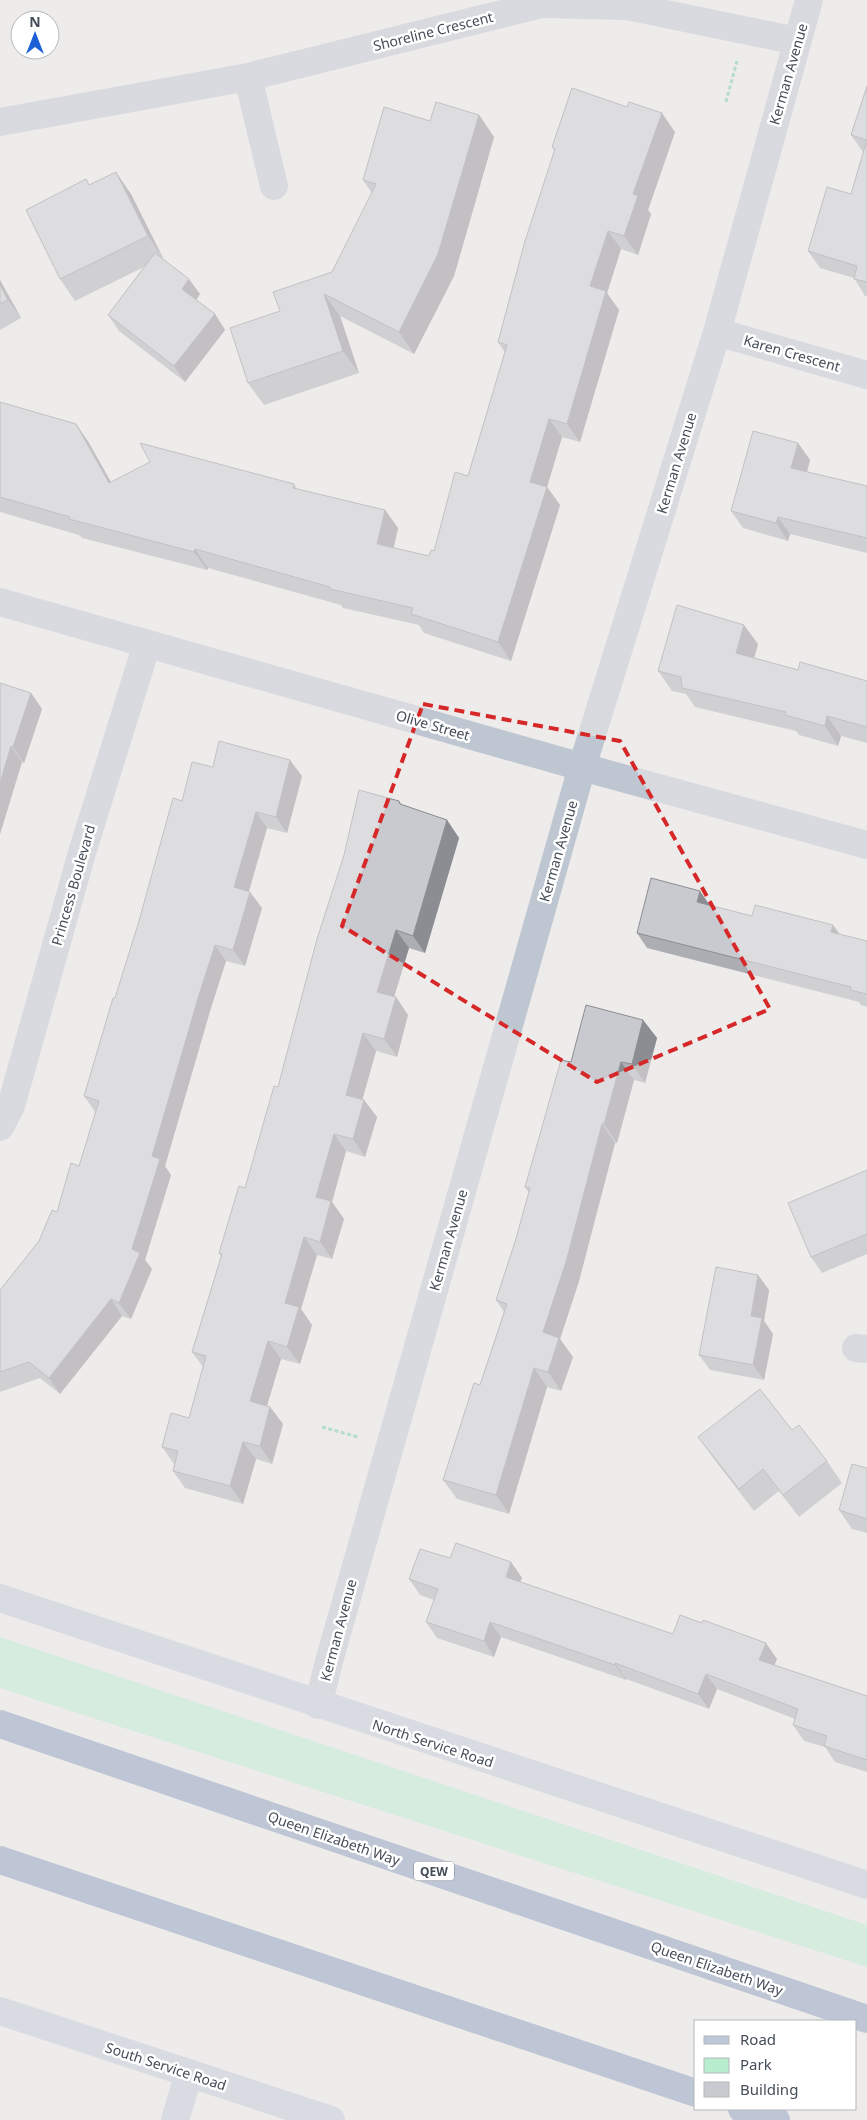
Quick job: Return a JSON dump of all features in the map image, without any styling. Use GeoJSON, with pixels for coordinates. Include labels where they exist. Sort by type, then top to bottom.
{"type":"FeatureCollection","features":[{"type":"Feature","properties":{"kind":"highway","name":"Queen Elizabeth Way"},"geometry":{"type":"LineString","coordinates":[[0,1724],[867,2019]]}},
{"type":"Feature","properties":{"kind":"highway"},"geometry":{"type":"LineString","coordinates":[[0,1860],[694,2092]]}},
{"type":"Feature","properties":{"kind":"highway"},"geometry":{"type":"LineString","coordinates":[[745,2110],[776,2120]]}},
{"type":"Feature","properties":{"kind":"street","name":"Kerman Avenue"},"geometry":{"type":"LineString","coordinates":[[318,1705],[582,767],[717,332],[809,0]]}},
{"type":"Feature","properties":{"kind":"street","name":"Shoreline Crescent"},"geometry":{"type":"LineString","coordinates":[[0,122],[248,77],[542,4],[627,6],[797,42]]}},
{"type":"Feature","properties":{"kind":"street"},"geometry":{"type":"LineString","coordinates":[[248,77],[274,186]]}},
{"type":"Feature","properties":{"kind":"street","name":"Karen Crescent"},"geometry":{"type":"LineString","coordinates":[[717,332],[867,375]]}},
{"type":"Feature","properties":{"kind":"street","name":"Olive Street"},"geometry":{"type":"LineString","coordinates":[[0,602],[582,767],[867,845]]}},
{"type":"Feature","properties":{"kind":"street","name":"Princess Boulevard"},"geometry":{"type":"LineString","coordinates":[[0,1127],[11,1106],[81,856],[147,644]]}},
{"type":"Feature","properties":{"kind":"street","name":"North Service Road"},"geometry":{"type":"LineString","coordinates":[[0,1598],[318,1705],[867,1885]]}},
{"type":"Feature","properties":{"kind":"street","name":"South Service Road"},"geometry":{"type":"LineString","coordinates":[[0,2011],[331,2120]]}},
{"type":"Feature","properties":{"kind":"street"},"geometry":{"type":"LineString","coordinates":[[175,2120],[189,2073]]}},
{"type":"Feature","properties":{"kind":"path"},"geometry":{"type":"LineString","coordinates":[[726,102],[745,30]]}},
{"type":"Feature","properties":{"kind":"highlighted area"},"geometry":{"type":"Polygon","coordinates":[[[423,704],[620,741],[770,1009],[597,1082],[342,926],[423,704]]]}},
{"type":"Feature","properties":{"kind":"green space"},"geometry":{"type":"Polygon","coordinates":[[[0,1637],[867,1925],[867,1967],[0,1688],[0,1637]]]}},
{"type":"Feature","properties":{"kind":"building"},"geometry":{"type":"Polygon","coordinates":[[[867,86],[867,140],[851,135],[867,86]]]}},
{"type":"Feature","properties":{"kind":"building"},"geometry":{"type":"Polygon","coordinates":[[[572,88],[627,107],[629,102],[662,113],[633,194],[638,196],[624,236],[608,231],[590,286],[606,291],[567,424],[549,419],[530,482],[547,487],[498,642],[411,614],[413,608],[330,589],[330,587],[195,549],[194,552],[69,519],[70,517],[0,497],[0,402],[76,424],[109,483],[150,462],[140,443],[294,484],[293,488],[385,510],[377,544],[429,556],[431,550],[434,551],[455,472],[468,476],[507,345],[498,342],[525,241],[555,149],[552,147],[572,88]]]}},
{"type":"Feature","properties":{"kind":"building"},"geometry":{"type":"Polygon","coordinates":[[[436,102],[479,115],[438,254],[399,332],[324,294],[343,351],[248,383],[230,328],[280,311],[273,292],[332,272],[376,184],[363,180],[384,107],[430,121],[436,102]]]}},
{"type":"Feature","properties":{"kind":"building"},"geometry":{"type":"Polygon","coordinates":[[[867,140],[867,282],[854,279],[857,266],[808,251],[827,187],[851,194],[867,140]]]}},
{"type":"Feature","properties":{"kind":"building"},"geometry":{"type":"Polygon","coordinates":[[[116,172],[148,236],[60,279],[26,210],[86,179],[89,185],[116,172]]]}},
{"type":"Feature","properties":{"kind":"building"},"geometry":{"type":"Polygon","coordinates":[[[155,253],[189,279],[182,289],[215,314],[174,366],[108,315],[155,253]]]}},
{"type":"Feature","properties":{"kind":"building"},"geometry":{"type":"Polygon","coordinates":[[[0,285],[8,300],[0,304],[0,285]]]}},
{"type":"Feature","properties":{"kind":"building"},"geometry":{"type":"Polygon","coordinates":[[[753,431],[798,443],[791,468],[867,486],[867,538],[778,517],[776,523],[731,511],[753,431]]]}},
{"type":"Feature","properties":{"kind":"building"},"geometry":{"type":"Polygon","coordinates":[[[677,605],[744,625],[736,653],[798,670],[800,662],[867,681],[867,727],[827,716],[825,726],[785,715],[786,712],[682,688],[681,677],[658,671],[677,605]]]}},
{"type":"Feature","properties":{"kind":"building"},"geometry":{"type":"Polygon","coordinates":[[[0,683],[31,693],[13,747],[11,746],[0,783],[0,683]]]}},
{"type":"Feature","properties":{"kind":"building"},"geometry":{"type":"Polygon","coordinates":[[[219,741],[290,760],[276,817],[256,812],[234,887],[250,892],[233,950],[215,945],[199,995],[152,1156],[160,1159],[132,1249],[140,1253],[119,1303],[111,1299],[49,1378],[29,1362],[0,1372],[0,1290],[39,1241],[52,1210],[57,1212],[71,1163],[79,1166],[99,1101],[84,1096],[113,998],[115,998],[139,921],[173,798],[182,801],[192,762],[213,767],[219,741]]]}},
{"type":"Feature","properties":{"kind":"building"},"geometry":{"type":"Polygon","coordinates":[[[359,790],[399,801],[400,804],[447,820],[413,936],[396,930],[377,992],[396,997],[384,1039],[363,1033],[346,1095],[364,1100],[353,1139],[334,1134],[316,1197],[331,1201],[320,1242],[304,1237],[285,1303],[299,1307],[287,1347],[268,1341],[250,1401],[270,1407],[260,1446],[243,1442],[230,1486],[173,1471],[178,1451],[162,1447],[171,1413],[189,1418],[206,1356],[192,1352],[222,1254],[219,1253],[239,1186],[245,1188],[274,1086],[278,1087],[317,939],[344,855],[359,790]]]}},
{"type":"Feature","properties":{"kind":"building"},"geometry":{"type":"Polygon","coordinates":[[[651,878],[700,891],[697,902],[752,916],[755,905],[833,925],[831,932],[867,941],[867,994],[850,990],[851,987],[637,933],[651,878]]]}},
{"type":"Feature","properties":{"kind":"building"},"geometry":{"type":"Polygon","coordinates":[[[586,1005],[643,1020],[632,1064],[621,1062],[604,1124],[602,1124],[566,1262],[543,1332],[559,1338],[548,1372],[534,1368],[496,1495],[443,1480],[474,1383],[480,1385],[507,1304],[496,1300],[530,1188],[525,1187],[561,1060],[571,1062],[586,1005]]]}},
{"type":"Feature","properties":{"kind":"building"},"geometry":{"type":"Polygon","coordinates":[[[867,1170],[867,1234],[811,1257],[788,1203],[867,1170]]]}},
{"type":"Feature","properties":{"kind":"building"},"geometry":{"type":"Polygon","coordinates":[[[716,1267],[758,1275],[751,1316],[762,1318],[753,1365],[699,1355],[716,1267]]]}},
{"type":"Feature","properties":{"kind":"building"},"geometry":{"type":"Polygon","coordinates":[[[760,1389],[792,1430],[799,1425],[827,1461],[783,1495],[763,1469],[739,1489],[698,1437],[760,1389]]]}},
{"type":"Feature","properties":{"kind":"building"},"geometry":{"type":"Polygon","coordinates":[[[852,1464],[867,1468],[867,1519],[839,1510],[852,1464]]]}},
{"type":"Feature","properties":{"kind":"building"},"geometry":{"type":"Polygon","coordinates":[[[456,1543],[511,1562],[506,1577],[673,1634],[680,1615],[702,1623],[703,1620],[766,1643],[759,1660],[867,1696],[867,1760],[824,1746],[827,1736],[793,1725],[798,1709],[706,1674],[698,1694],[615,1663],[615,1665],[490,1622],[484,1641],[426,1622],[438,1589],[409,1579],[420,1549],[450,1558],[456,1543]]]}}]}
